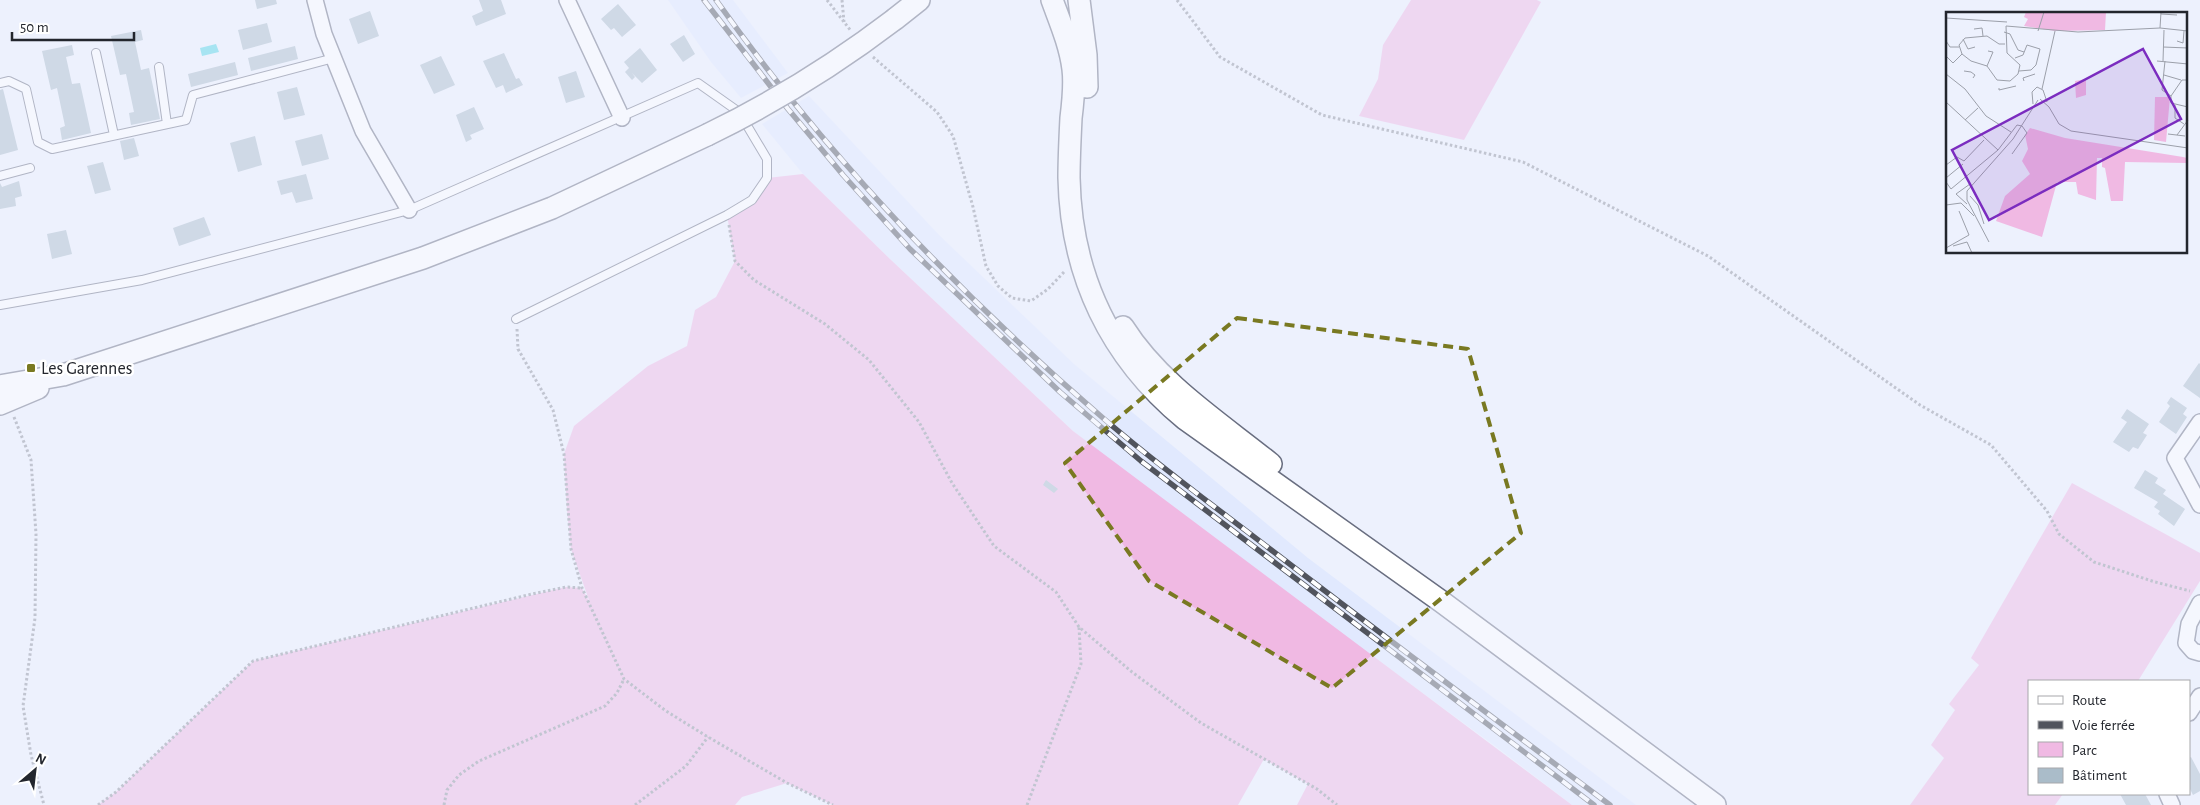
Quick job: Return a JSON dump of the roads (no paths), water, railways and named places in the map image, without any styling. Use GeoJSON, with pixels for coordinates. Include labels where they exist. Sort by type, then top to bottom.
{"type":"FeatureCollection","features":[{"type":"Feature","properties":{"kind":"main road"},"geometry":{"type":"LineString","coordinates":[[3,397],[63,375],[455,247],[602,186],[707,136],[792,90],[895,20],[919,0]]}},
{"type":"Feature","properties":{"kind":"main road"},"geometry":{"type":"LineString","coordinates":[[1052,0],[1073,69],[1074,90],[1070,177],[1074,233],[1083,270],[1094,302],[1121,350],[1155,393],[1185,419],[1442,602],[1715,805]]}},
{"type":"Feature","properties":{"kind":"main road"},"geometry":{"type":"LineString","coordinates":[[1079,0],[1087,73],[1083,167],[1085,218],[1096,270],[1118,320],[1139,349],[1173,385],[1442,602]]}},
{"type":"Feature","properties":{"kind":"street"},"geometry":{"type":"LineString","coordinates":[[315,0],[324,34],[363,131],[409,210]]}},
{"type":"Feature","properties":{"kind":"street"},"geometry":{"type":"LineString","coordinates":[[566,0],[622,118]]}},
{"type":"Feature","properties":{"kind":"street"},"geometry":{"type":"LineString","coordinates":[[2200,422],[2174,458],[2200,505]]}},
{"type":"Feature","properties":{"kind":"street"},"geometry":{"type":"LineString","coordinates":[[2196,597],[2186,643],[2193,651],[2200,653]]}},
{"type":"Feature","properties":{"kind":"street"},"geometry":{"type":"LineString","coordinates":[[2190,711],[2200,696]]}},
{"type":"Feature","properties":{"kind":"lane"},"geometry":{"type":"LineString","coordinates":[[96,53],[114,135]]}},
{"type":"Feature","properties":{"kind":"lane"},"geometry":{"type":"LineString","coordinates":[[0,84],[9,81],[26,89],[38,142],[52,149],[186,120],[193,94],[334,58]]}},
{"type":"Feature","properties":{"kind":"lane"},"geometry":{"type":"LineString","coordinates":[[159,67],[167,124]]}},
{"type":"Feature","properties":{"kind":"lane"},"geometry":{"type":"LineString","coordinates":[[0,305],[142,280],[409,210],[698,83],[739,112],[767,159],[767,178],[752,200],[727,215],[516,319]]}},
{"type":"Feature","properties":{"kind":"lane"},"geometry":{"type":"LineString","coordinates":[[0,176],[30,168]]}},
{"type":"Feature","properties":{"kind":"water"},"geometry":{"type":"Polygon","coordinates":[[[216,44],[219,52],[202,56],[200,48],[216,44]]]}},
{"type":"Feature","properties":{"kind":"railway"},"geometry":{"type":"LineString","coordinates":[[704,0],[788,109],[843,175],[910,249],[1060,392],[1141,461],[1594,805]]}},
{"type":"Feature","properties":{"kind":"railway"},"geometry":{"type":"LineString","coordinates":[[716,0],[758,57],[849,168],[946,272],[1050,371],[1123,435],[1185,485],[1610,805]]}},
{"type":"Feature","properties":{"kind":"place","name":"Les Garennes"},"geometry":{"type":"Point","coordinates":[31,368]}}]}
